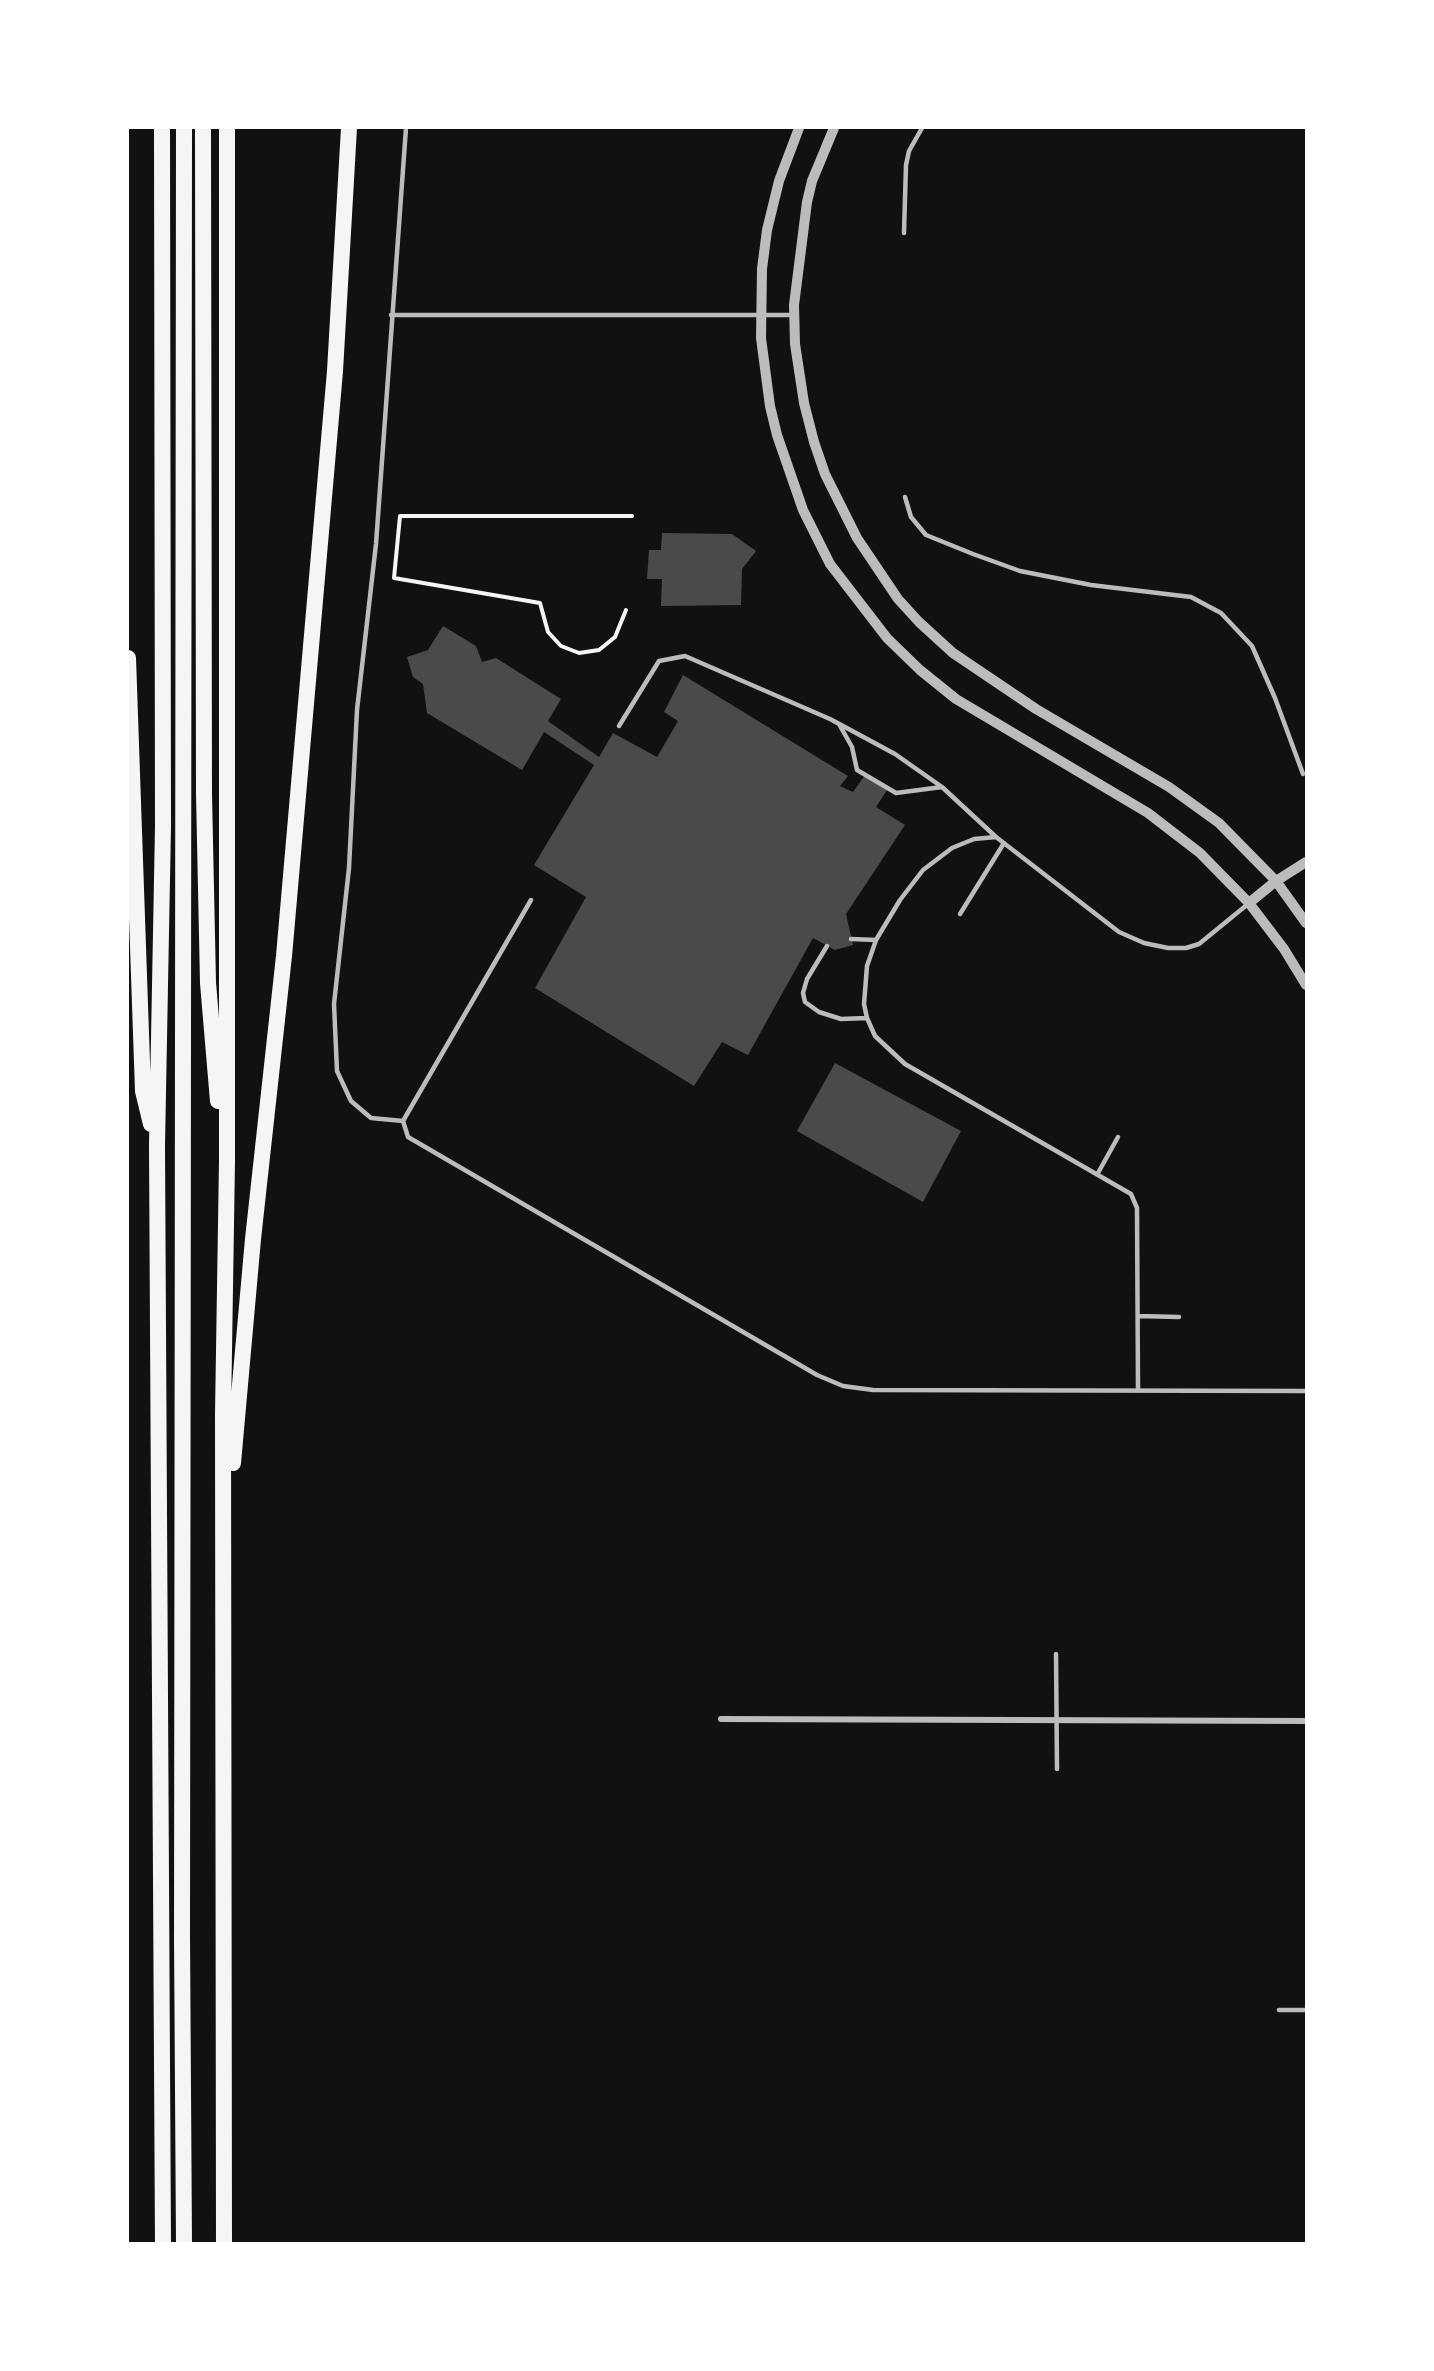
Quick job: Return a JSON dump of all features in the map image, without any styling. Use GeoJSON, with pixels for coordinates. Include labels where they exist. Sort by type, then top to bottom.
{"type":"FeatureCollection","features":[{"type":"Feature","properties":{"kind":"highway"},"geometry":{"type":"LineString","coordinates":[[162,128],[163,826],[157,1145],[163,2244]]}},
{"type":"Feature","properties":{"kind":"highway"},"geometry":{"type":"LineString","coordinates":[[184,128],[182,1901],[184,2244]]}},
{"type":"Feature","properties":{"kind":"highway"},"geometry":{"type":"LineString","coordinates":[[203,128],[202,645],[206,917],[211,1043],[227,1161]]}},
{"type":"Feature","properties":{"kind":"highway"},"geometry":{"type":"LineString","coordinates":[[224,2244],[222,2131],[227,1161],[227,128]]}},
{"type":"Feature","properties":{"kind":"highway"},"geometry":{"type":"LineString","coordinates":[[224,1572],[252,1239],[292,872],[334,382],[349,128]]}},
{"type":"Feature","properties":{"kind":"highway"},"geometry":{"type":"LineString","coordinates":[[128,658],[143,1091],[157,1145]]}},
{"type":"Feature","properties":{"kind":"street"},"geometry":{"type":"LineString","coordinates":[[799,128],[779,181],[767,230],[762,269],[761,338],[770,406],[803,510],[831,564],[887,638],[920,670],[956,699],[1148,813],[1200,853],[1249,903],[1284,949],[1306,985]]}},
{"type":"Feature","properties":{"kind":"street"},"geometry":{"type":"LineString","coordinates":[[834,128],[812,181],[807,202],[801,234],[794,315],[797,362],[804,403],[825,474],[857,538],[898,599],[953,653],[994,682],[1195,805],[1238,841],[1276,881],[1306,923]]}},
{"type":"Feature","properties":{"kind":"street"},"geometry":{"type":"LineString","coordinates":[[1249,903],[1276,881],[1306,862]]}},
{"type":"Feature","properties":{"kind":"street"},"geometry":{"type":"LineString","coordinates":[[721,1719],[1306,1720]]}},
{"type":"Feature","properties":{"kind":"lane"},"geometry":{"type":"LineString","coordinates":[[404,1121],[371,1118],[351,1101],[337,1071],[334,1041],[336,966],[349,868],[357,710],[376,544],[406,128]]}},
{"type":"Feature","properties":{"kind":"lane"},"geometry":{"type":"LineString","coordinates":[[904,233],[906,165],[909,151],[922,128]]}},
{"type":"Feature","properties":{"kind":"lane"},"geometry":{"type":"LineString","coordinates":[[391,315],[794,315]]}},
{"type":"Feature","properties":{"kind":"lane"},"geometry":{"type":"LineString","coordinates":[[906,496],[911,517],[926,535],[983,558],[1020,571],[1071,581],[1191,597],[1221,613],[1252,646],[1275,698],[1302,774]]}},
{"type":"Feature","properties":{"kind":"lane"},"geometry":{"type":"LineString","coordinates":[[619,726],[659,661],[685,656],[839,723],[895,754],[942,787],[996,837],[1119,932],[1144,943],[1168,948],[1186,948],[1199,944],[1249,903]]}},
{"type":"Feature","properties":{"kind":"lane"},"geometry":{"type":"LineString","coordinates":[[839,723],[852,747],[857,770],[896,793],[942,787]]}},
{"type":"Feature","properties":{"kind":"lane"},"geometry":{"type":"LineString","coordinates":[[996,837],[974,839],[952,848],[923,870],[876,940],[865,974],[867,1018],[875,1036],[905,1064],[1131,1194],[1137,1208],[1138,1390]]}},
{"type":"Feature","properties":{"kind":"lane"},"geometry":{"type":"LineString","coordinates":[[960,914],[1004,843]]}},
{"type":"Feature","properties":{"kind":"lane"},"geometry":{"type":"LineString","coordinates":[[531,900],[404,1121],[408,1137],[807,1370],[843,1386],[873,1390],[1306,1391]]}},
{"type":"Feature","properties":{"kind":"lane"},"geometry":{"type":"LineString","coordinates":[[851,939],[876,940]]}},
{"type":"Feature","properties":{"kind":"lane"},"geometry":{"type":"LineString","coordinates":[[827,946],[807,979],[803,993],[805,1002],[819,1012],[841,1019],[867,1018]]}},
{"type":"Feature","properties":{"kind":"lane"},"geometry":{"type":"LineString","coordinates":[[1098,1173],[1118,1137]]}},
{"type":"Feature","properties":{"kind":"lane"},"geometry":{"type":"LineString","coordinates":[[1137,1316],[1179,1317]]}},
{"type":"Feature","properties":{"kind":"lane"},"geometry":{"type":"LineString","coordinates":[[1056,1654],[1057,1769]]}},
{"type":"Feature","properties":{"kind":"lane"},"geometry":{"type":"LineString","coordinates":[[1279,2010],[1306,2010]]}},
{"type":"Feature","properties":{"kind":"path"},"geometry":{"type":"LineString","coordinates":[[626,610],[615,637],[599,650],[579,654],[561,646],[548,632],[540,603],[394,578],[400,516],[632,516]]}},
{"type":"Feature","properties":{"kind":"building"},"geometry":{"type":"Polygon","coordinates":[[[662,533],[732,534],[756,551],[742,569],[741,605],[661,606],[662,579],[647,579],[649,550],[661,550],[662,533]]]}},
{"type":"Feature","properties":{"kind":"building"},"geometry":{"type":"Polygon","coordinates":[[[443,626],[476,646],[482,662],[496,658],[561,699],[548,721],[599,757],[613,733],[657,757],[678,721],[664,712],[683,675],[848,776],[840,786],[853,792],[865,775],[889,787],[876,807],[905,825],[846,914],[853,945],[835,950],[813,938],[748,1055],[722,1042],[694,1086],[535,988],[586,897],[534,865],[594,765],[544,732],[522,770],[427,713],[423,684],[413,677],[407,657],[428,650],[443,626]]]}},
{"type":"Feature","properties":{"kind":"building"},"geometry":{"type":"Polygon","coordinates":[[[835,1063],[961,1131],[923,1202],[797,1131],[835,1063]]]}}]}
